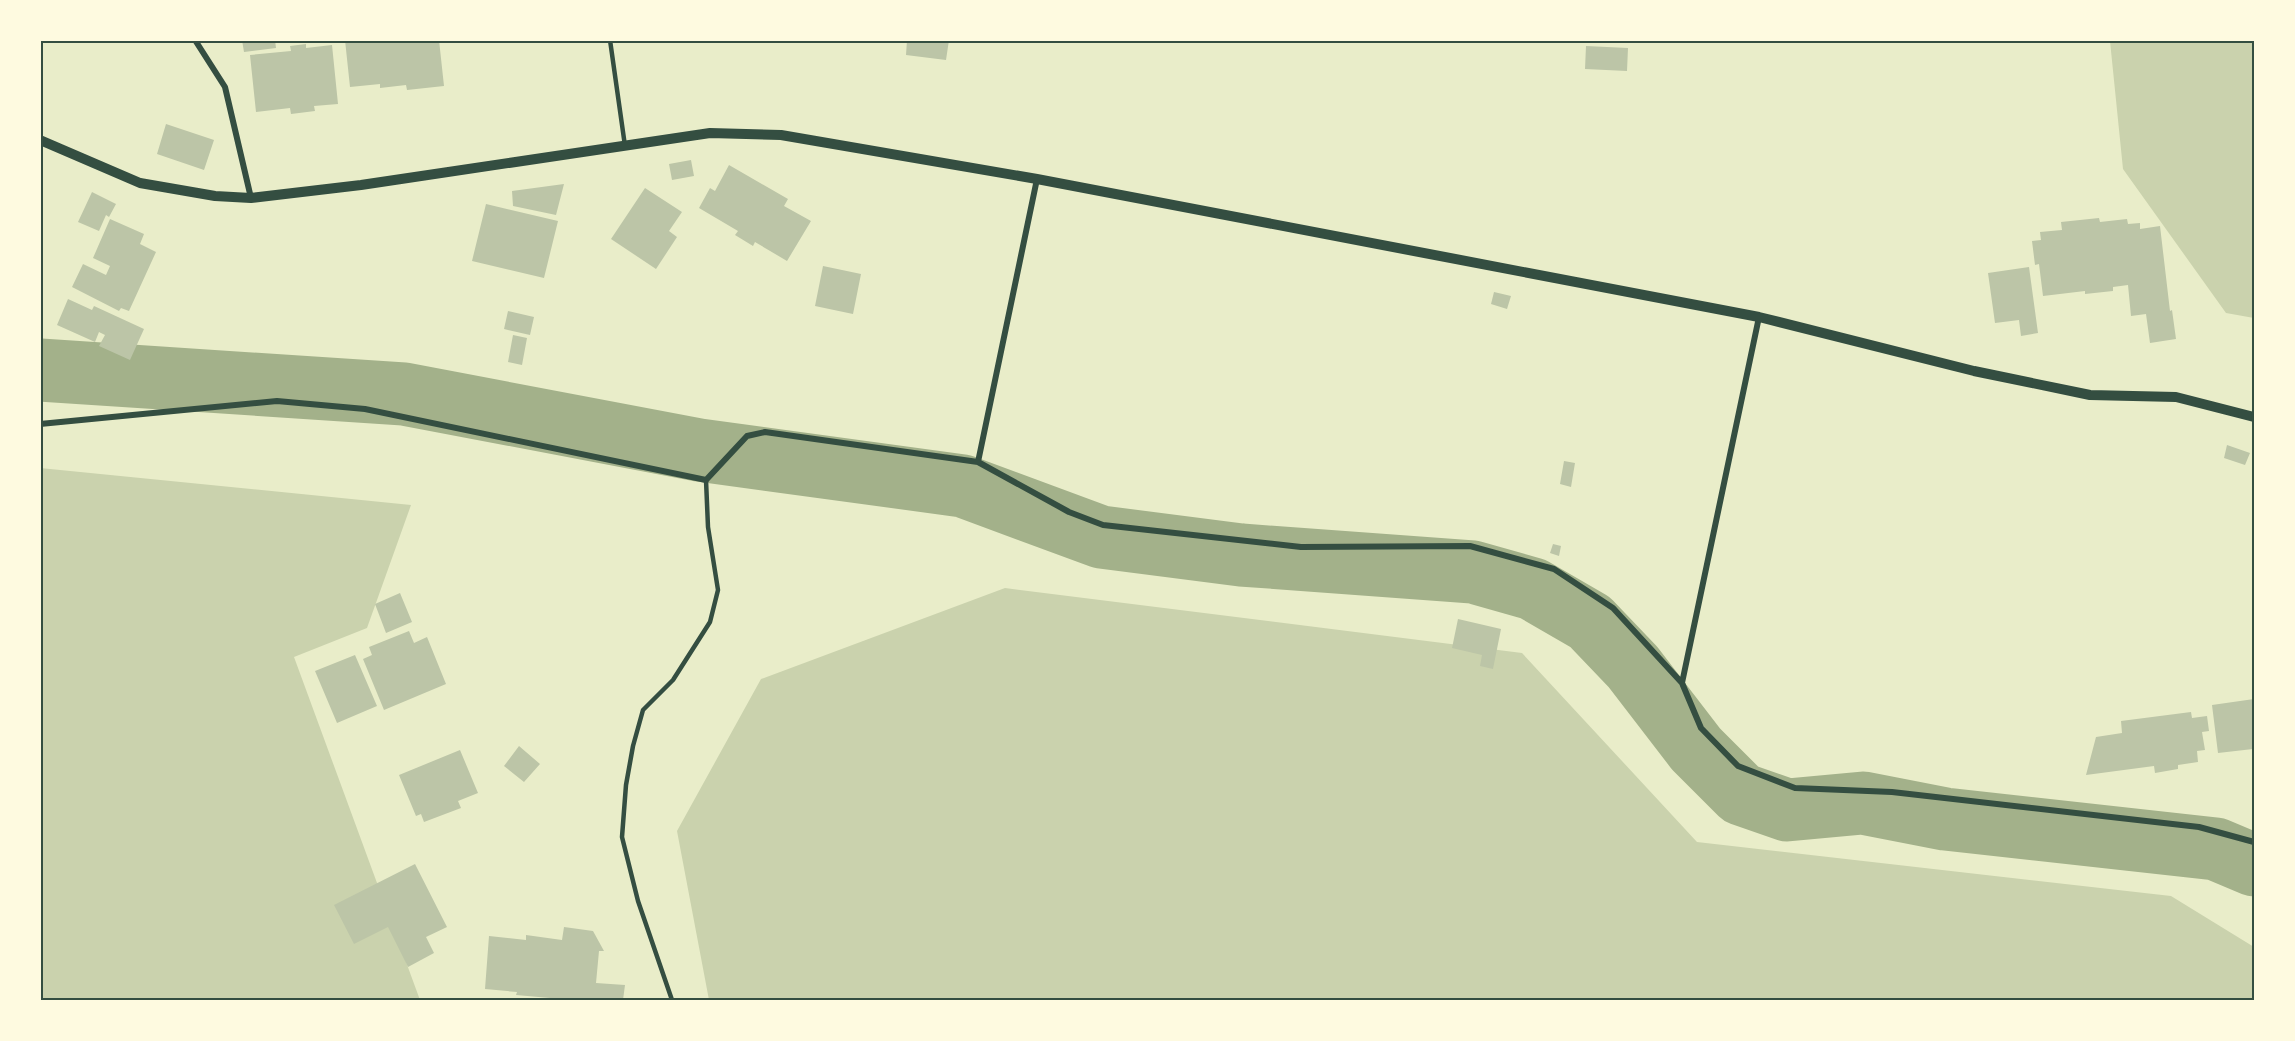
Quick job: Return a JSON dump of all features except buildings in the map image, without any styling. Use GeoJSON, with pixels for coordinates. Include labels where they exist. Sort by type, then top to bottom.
{"type":"FeatureCollection","features":[{"type":"Feature","properties":{"kind":"street"},"geometry":{"type":"LineString","coordinates":[[195,40],[225,87],[251,198]]}},
{"type":"Feature","properties":{"kind":"street"},"geometry":{"type":"LineString","coordinates":[[40,140],[140,183],[215,196],[251,198],[361,185],[710,133],[781,135],[1037,179],[1759,317],[1974,371],[2090,395],[2176,397],[2254,417]]}},
{"type":"Feature","properties":{"kind":"street"},"geometry":{"type":"LineString","coordinates":[[978,462],[1037,179]]}},
{"type":"Feature","properties":{"kind":"street"},"geometry":{"type":"LineString","coordinates":[[1682,683],[1759,317]]}},
{"type":"Feature","properties":{"kind":"street"},"geometry":{"type":"LineString","coordinates":[[40,424],[277,401],[365,410],[706,480],[747,436],[765,432],[978,462],[1069,512],[1102,525],[1301,547],[1470,546],[1554,569],[1613,608],[1682,683],[1701,728],[1738,766],[1795,788],[1892,792],[2199,827],[2254,842]]}},
{"type":"Feature","properties":{"kind":"lane"},"geometry":{"type":"LineString","coordinates":[[610,40],[625,146]]}},
{"type":"Feature","properties":{"kind":"lane"},"geometry":{"type":"LineString","coordinates":[[672,1000],[638,901],[622,837],[625,796],[633,746],[643,710],[673,680],[710,622],[718,590],[708,527],[706,480]]}},
{"type":"Feature","properties":{"kind":"green space"},"geometry":{"type":"Polygon","coordinates":[[[2110,41],[2254,41],[2254,318],[2226,313],[2123,169],[2110,41]]]}},
{"type":"Feature","properties":{"kind":"green space"},"geometry":{"type":"Polygon","coordinates":[[[40,468],[411,505],[367,628],[294,657],[420,1000],[41,1000],[40,468]]]}},
{"type":"Feature","properties":{"kind":"green space"},"geometry":{"type":"Polygon","coordinates":[[[1005,588],[1522,653],[1697,842],[2171,896],[2254,947],[2254,1000],[709,1000],[677,831],[761,679],[1005,588]]]}},
{"type":"Feature","properties":{"kind":"waterway"},"geometry":{"type":"LineString","coordinates":[[40,370],[404,394],[699,450],[963,486],[1101,537],[1241,555],[1473,572],[1533,589],[1590,622],[1633,667],[1696,749],[1741,794],[1787,810],[1863,803],[1945,819],[2216,849],[2254,865]]}}]}
